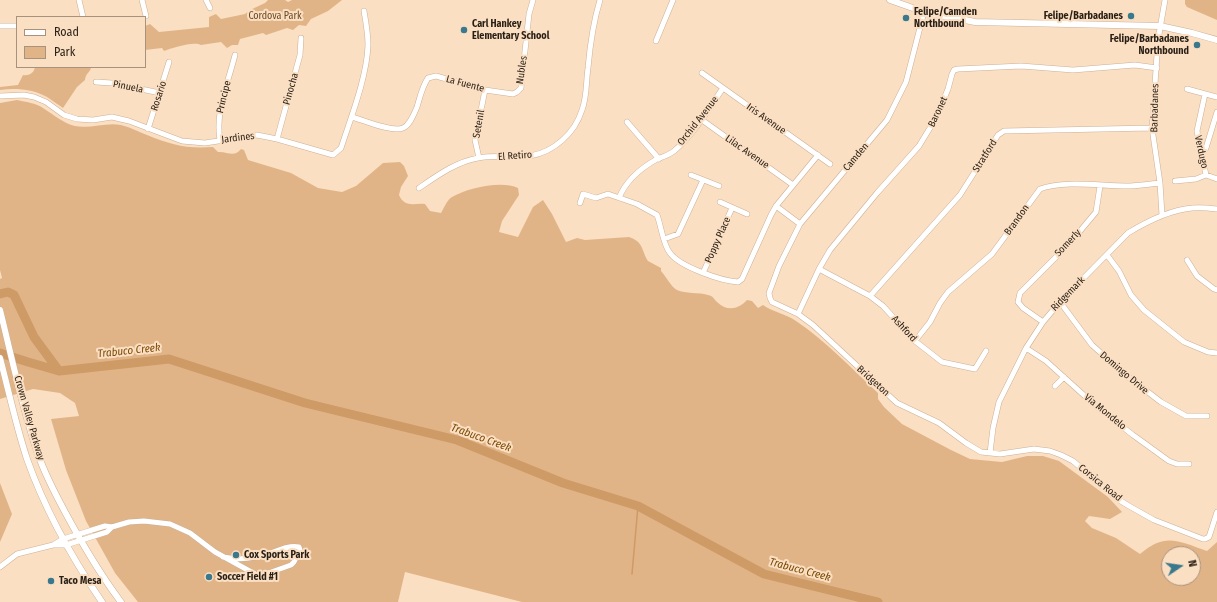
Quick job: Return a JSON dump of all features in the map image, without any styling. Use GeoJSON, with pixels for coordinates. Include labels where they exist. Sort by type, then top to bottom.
{"type":"FeatureCollection","features":[{"type":"Feature","properties":{"kind":"main road"},"geometry":{"type":"LineString","coordinates":[[890,0],[924,12],[975,22],[1160,26],[1217,40]]}},
{"type":"Feature","properties":{"kind":"main road","name":"Crown Valley Parkway"},"geometry":{"type":"LineString","coordinates":[[0,310],[38,455],[57,498],[77,535],[102,576],[122,602]]}},
{"type":"Feature","properties":{"kind":"main road","name":"Crown Valley Parkway"},"geometry":{"type":"LineString","coordinates":[[0,358],[27,459],[66,545],[82,573],[102,602]]}},
{"type":"Feature","properties":{"kind":"street"},"geometry":{"type":"LineString","coordinates":[[79,0],[83,16]]}},
{"type":"Feature","properties":{"kind":"street"},"geometry":{"type":"LineString","coordinates":[[142,0],[146,16]]}},
{"type":"Feature","properties":{"kind":"street"},"geometry":{"type":"LineString","coordinates":[[206,0],[210,8]]}},
{"type":"Feature","properties":{"kind":"street","name":"Nubles"},"geometry":{"type":"LineString","coordinates":[[517,92],[521,88],[529,14],[533,0]]}},
{"type":"Feature","properties":{"kind":"street","name":"El Retiro"},"geometry":{"type":"LineString","coordinates":[[419,188],[454,166],[480,158],[530,156],[539,154],[560,143],[571,131],[580,117],[585,102],[590,43],[600,0]]}},
{"type":"Feature","properties":{"kind":"street"},"geometry":{"type":"LineString","coordinates":[[656,41],[673,0]]}},
{"type":"Feature","properties":{"kind":"street","name":"Barbadanes"},"geometry":{"type":"LineString","coordinates":[[1162,216],[1160,183],[1152,128],[1160,26],[1165,0]]}},
{"type":"Feature","properties":{"kind":"street","name":"Jardines"},"geometry":{"type":"LineString","coordinates":[[0,96],[24,95],[34,97],[46,102],[64,115],[77,120],[93,120],[112,117],[129,121],[182,141],[205,143],[257,135],[277,139],[333,155],[341,148],[352,117],[366,67],[368,28],[364,11]]}},
{"type":"Feature","properties":{"kind":"street","name":"Camden"},"geometry":{"type":"LineString","coordinates":[[769,293],[779,266],[800,224],[887,120],[906,82],[924,12]]}},
{"type":"Feature","properties":{"kind":"street"},"geometry":{"type":"LineString","coordinates":[[0,26],[16,26]]}},
{"type":"Feature","properties":{"kind":"street","name":"Pinocha"},"geometry":{"type":"LineString","coordinates":[[277,139],[300,55],[301,38]]}},
{"type":"Feature","properties":{"kind":"street","name":"Principe"},"geometry":{"type":"LineString","coordinates":[[220,140],[218,130],[219,116],[235,56]]}},
{"type":"Feature","properties":{"kind":"street","name":"Rosario"},"geometry":{"type":"LineString","coordinates":[[148,129],[169,62]]}},
{"type":"Feature","properties":{"kind":"street","name":"Baronet"},"geometry":{"type":"LineString","coordinates":[[798,314],[819,269],[830,250],[919,146],[936,118],[954,70],[958,68],[1021,66],[1073,70],[1135,65],[1156,68]]}},
{"type":"Feature","properties":{"kind":"street","name":"Iris Avenue"},"geometry":{"type":"LineString","coordinates":[[702,73],[830,164]]}},
{"type":"Feature","properties":{"kind":"street","name":"La Fuente"},"geometry":{"type":"LineString","coordinates":[[352,117],[395,129],[404,128],[410,122],[424,84],[428,78],[436,76],[485,90],[513,94],[517,92]]}},
{"type":"Feature","properties":{"kind":"street","name":"Pinuela"},"geometry":{"type":"LineString","coordinates":[[96,82],[112,83],[160,93]]}},
{"type":"Feature","properties":{"kind":"street","name":"Orchid Avenue"},"geometry":{"type":"LineString","coordinates":[[619,198],[622,191],[632,178],[646,165],[673,152],[702,120],[723,88]]}},
{"type":"Feature","properties":{"kind":"street"},"geometry":{"type":"LineString","coordinates":[[1187,89],[1217,98]]}},
{"type":"Feature","properties":{"kind":"street","name":"Setenil"},"geometry":{"type":"LineString","coordinates":[[480,158],[475,140],[485,90]]}},
{"type":"Feature","properties":{"kind":"street","name":"Verdugo"},"geometry":{"type":"LineString","coordinates":[[1205,94],[1197,131],[1206,175],[1217,180]]}},
{"type":"Feature","properties":{"kind":"street"},"geometry":{"type":"LineString","coordinates":[[1201,155],[1206,148],[1217,112]]}},
{"type":"Feature","properties":{"kind":"street","name":"Lilac Avenue"},"geometry":{"type":"LineString","coordinates":[[702,120],[793,185]]}},
{"type":"Feature","properties":{"kind":"street"},"geometry":{"type":"LineString","coordinates":[[627,122],[659,159]]}},
{"type":"Feature","properties":{"kind":"street","name":"Stratford"},"geometry":{"type":"LineString","coordinates":[[870,296],[960,195],[998,135],[1004,131],[1152,128]]}},
{"type":"Feature","properties":{"kind":"street"},"geometry":{"type":"LineString","coordinates":[[580,204],[582,195],[584,194],[596,198],[608,194],[637,204],[657,215],[667,248],[671,255],[694,270],[736,282],[740,281],[776,206],[818,155]]}},
{"type":"Feature","properties":{"kind":"street"},"geometry":{"type":"LineString","coordinates":[[691,175],[719,186]]}},
{"type":"Feature","properties":{"kind":"street"},"geometry":{"type":"LineString","coordinates":[[1175,181],[1196,179],[1206,175]]}},
{"type":"Feature","properties":{"kind":"street"},"geometry":{"type":"LineString","coordinates":[[664,239],[678,234],[703,180]]}},
{"type":"Feature","properties":{"kind":"street","name":"Brandon"},"geometry":{"type":"LineString","coordinates":[[915,341],[930,322],[940,303],[948,292],[992,254],[1037,191],[1048,186],[1128,186],[1160,183]]}},
{"type":"Feature","properties":{"kind":"street","name":"Somerly"},"geometry":{"type":"LineString","coordinates":[[1043,322],[1023,308],[1018,302],[1020,292],[1070,243],[1096,212],[1100,186]]}},
{"type":"Feature","properties":{"kind":"street","name":"Poppy Place"},"geometry":{"type":"LineString","coordinates":[[720,202],[747,214]]}},
{"type":"Feature","properties":{"kind":"street"},"geometry":{"type":"LineString","coordinates":[[776,206],[800,224]]}},
{"type":"Feature","properties":{"kind":"street","name":"Poppy Place"},"geometry":{"type":"LineString","coordinates":[[703,273],[732,208]]}},
{"type":"Feature","properties":{"kind":"street","name":"Ridgemark"},"geometry":{"type":"LineString","coordinates":[[990,453],[993,428],[999,402],[1026,348],[1043,322],[1060,302],[1128,233],[1149,221],[1162,216],[1192,208],[1217,209]]}},
{"type":"Feature","properties":{"kind":"street"},"geometry":{"type":"LineString","coordinates":[[1107,254],[1119,271],[1131,295],[1144,310],[1184,342],[1208,352],[1217,352]]}},
{"type":"Feature","properties":{"kind":"street"},"geometry":{"type":"LineString","coordinates":[[1187,260],[1197,276],[1217,290]]}},
{"type":"Feature","properties":{"kind":"street","name":"Ashford"},"geometry":{"type":"LineString","coordinates":[[819,269],[870,296],[883,306],[915,341],[942,362],[975,369],[986,351]]}},
{"type":"Feature","properties":{"kind":"street","name":"Bridgeton"},"geometry":{"type":"LineString","coordinates":[[769,293],[772,302],[798,314],[813,325],[897,403],[939,424],[981,452],[990,453]]}},
{"type":"Feature","properties":{"kind":"street","name":"Domingo Drive"},"geometry":{"type":"LineString","coordinates":[[1060,302],[1092,345],[1127,376],[1161,402],[1186,416],[1207,416]]}},
{"type":"Feature","properties":{"kind":"street","name":"Via Mondelo"},"geometry":{"type":"LineString","coordinates":[[1026,348],[1046,361],[1109,416],[1169,461],[1177,464],[1189,464]]}},
{"type":"Feature","properties":{"kind":"street"},"geometry":{"type":"LineString","coordinates":[[1055,386],[1064,377]]}},
{"type":"Feature","properties":{"kind":"street","name":"Corsica Road"},"geometry":{"type":"LineString","coordinates":[[990,453],[1000,454],[1034,449],[1050,451],[1061,455],[1073,461],[1116,498],[1129,506],[1154,520],[1205,539],[1209,537],[1217,512]]}},
{"type":"Feature","properties":{"kind":"street"},"geometry":{"type":"LineString","coordinates":[[0,567],[17,554],[53,544],[63,539],[105,526],[112,527],[138,521],[154,521],[170,524],[190,533],[211,549],[223,556],[260,576],[291,566],[300,550],[299,547],[291,546],[270,554],[240,559],[223,556]]}},
{"type":"Feature","properties":{"kind":"street"},"geometry":{"type":"LineString","coordinates":[[53,544],[66,545],[81,541],[107,532],[112,527]]}},
{"type":"Feature","properties":{"kind":"green space","name":"Cordova Park"},"geometry":{"type":"Polygon","coordinates":[[[268,0],[285,0],[288,2],[292,0],[342,0],[328,11],[311,19],[306,26],[299,25],[293,30],[287,28],[266,35],[263,33],[240,39],[238,45],[232,45],[227,48],[221,42],[201,45],[188,44],[164,51],[162,48],[146,50],[146,26],[150,24],[159,32],[209,27],[209,17],[216,14],[221,19],[245,14],[268,0]]]}},
{"type":"Feature","properties":{"kind":"green space"},"geometry":{"type":"Polygon","coordinates":[[[1185,0],[1217,0],[1217,20],[1187,7],[1185,0]]]}},
{"type":"Feature","properties":{"kind":"green space"},"geometry":{"type":"Polygon","coordinates":[[[35,68],[91,68],[86,75],[85,80],[77,87],[63,108],[47,97],[36,92],[18,89],[0,90],[0,87],[18,85],[23,75],[31,74],[35,68]]]}},
{"type":"Feature","properties":{"kind":"green space"},"geometry":{"type":"Polygon","coordinates":[[[17,100],[40,106],[63,121],[75,126],[87,127],[115,124],[131,128],[179,146],[213,147],[218,152],[230,154],[236,153],[241,149],[244,150],[248,160],[291,173],[318,188],[342,192],[356,186],[383,163],[400,162],[404,166],[408,176],[401,187],[399,195],[401,199],[410,204],[425,204],[430,211],[441,213],[450,198],[458,194],[485,186],[511,186],[518,188],[519,195],[502,221],[499,232],[518,237],[533,207],[543,200],[566,242],[577,238],[585,240],[629,237],[640,244],[648,261],[661,268],[661,271],[677,290],[710,295],[721,305],[729,308],[740,306],[747,300],[752,301],[758,308],[763,305],[796,321],[828,346],[878,393],[878,399],[884,407],[902,424],[951,450],[970,459],[1002,462],[1027,456],[1043,456],[1059,461],[1108,497],[1122,512],[1110,519],[1089,516],[1085,521],[1092,528],[1116,538],[1140,554],[1149,547],[1165,541],[1172,540],[1193,546],[1161,546],[1161,586],[1201,586],[1201,549],[1207,551],[1217,542],[1217,602],[522,602],[405,572],[398,602],[138,602],[115,573],[86,521],[66,470],[51,419],[79,416],[75,403],[60,393],[33,389],[0,399],[0,279],[2,278],[0,270],[0,103],[17,100]]]}},
{"type":"Feature","properties":{"kind":"green space"},"geometry":{"type":"Polygon","coordinates":[[[0,483],[12,514],[0,542],[0,483]]]}},
{"type":"Feature","properties":{"kind":"waterway","name":"Trabuco Creek"},"geometry":{"type":"LineString","coordinates":[[0,294],[8,292],[14,295],[34,337],[59,371]]}},
{"type":"Feature","properties":{"kind":"waterway","name":"Trabuco Creek"},"geometry":{"type":"LineString","coordinates":[[0,353],[59,371],[169,359],[305,403],[457,440],[563,483],[638,506],[764,574],[878,602]]}},
{"type":"Feature","properties":{"kind":"waterway"},"geometry":{"type":"LineString","coordinates":[[632,574],[638,506]]}},
{"type":"Feature","properties":{"kind":"place","name":"Felipe/Barbadanes"},"geometry":{"type":"Point","coordinates":[1131,16]}},
{"type":"Feature","properties":{"kind":"place","name":"Felipe/Camden Northbound"},"geometry":{"type":"Point","coordinates":[906,18]}},
{"type":"Feature","properties":{"kind":"place","name":"Carl Hankey Elementary School"},"geometry":{"type":"Point","coordinates":[464,30]}},
{"type":"Feature","properties":{"kind":"place","name":"Felipe/Barbadanes Northbound"},"geometry":{"type":"Point","coordinates":[1197,45]}},
{"type":"Feature","properties":{"kind":"place","name":"Cox Sports Park"},"geometry":{"type":"Point","coordinates":[236,555]}},
{"type":"Feature","properties":{"kind":"place","name":"Soccer Field #1"},"geometry":{"type":"Point","coordinates":[209,577]}},
{"type":"Feature","properties":{"kind":"place","name":"Taco Mesa"},"geometry":{"type":"Point","coordinates":[51,581]}}]}
